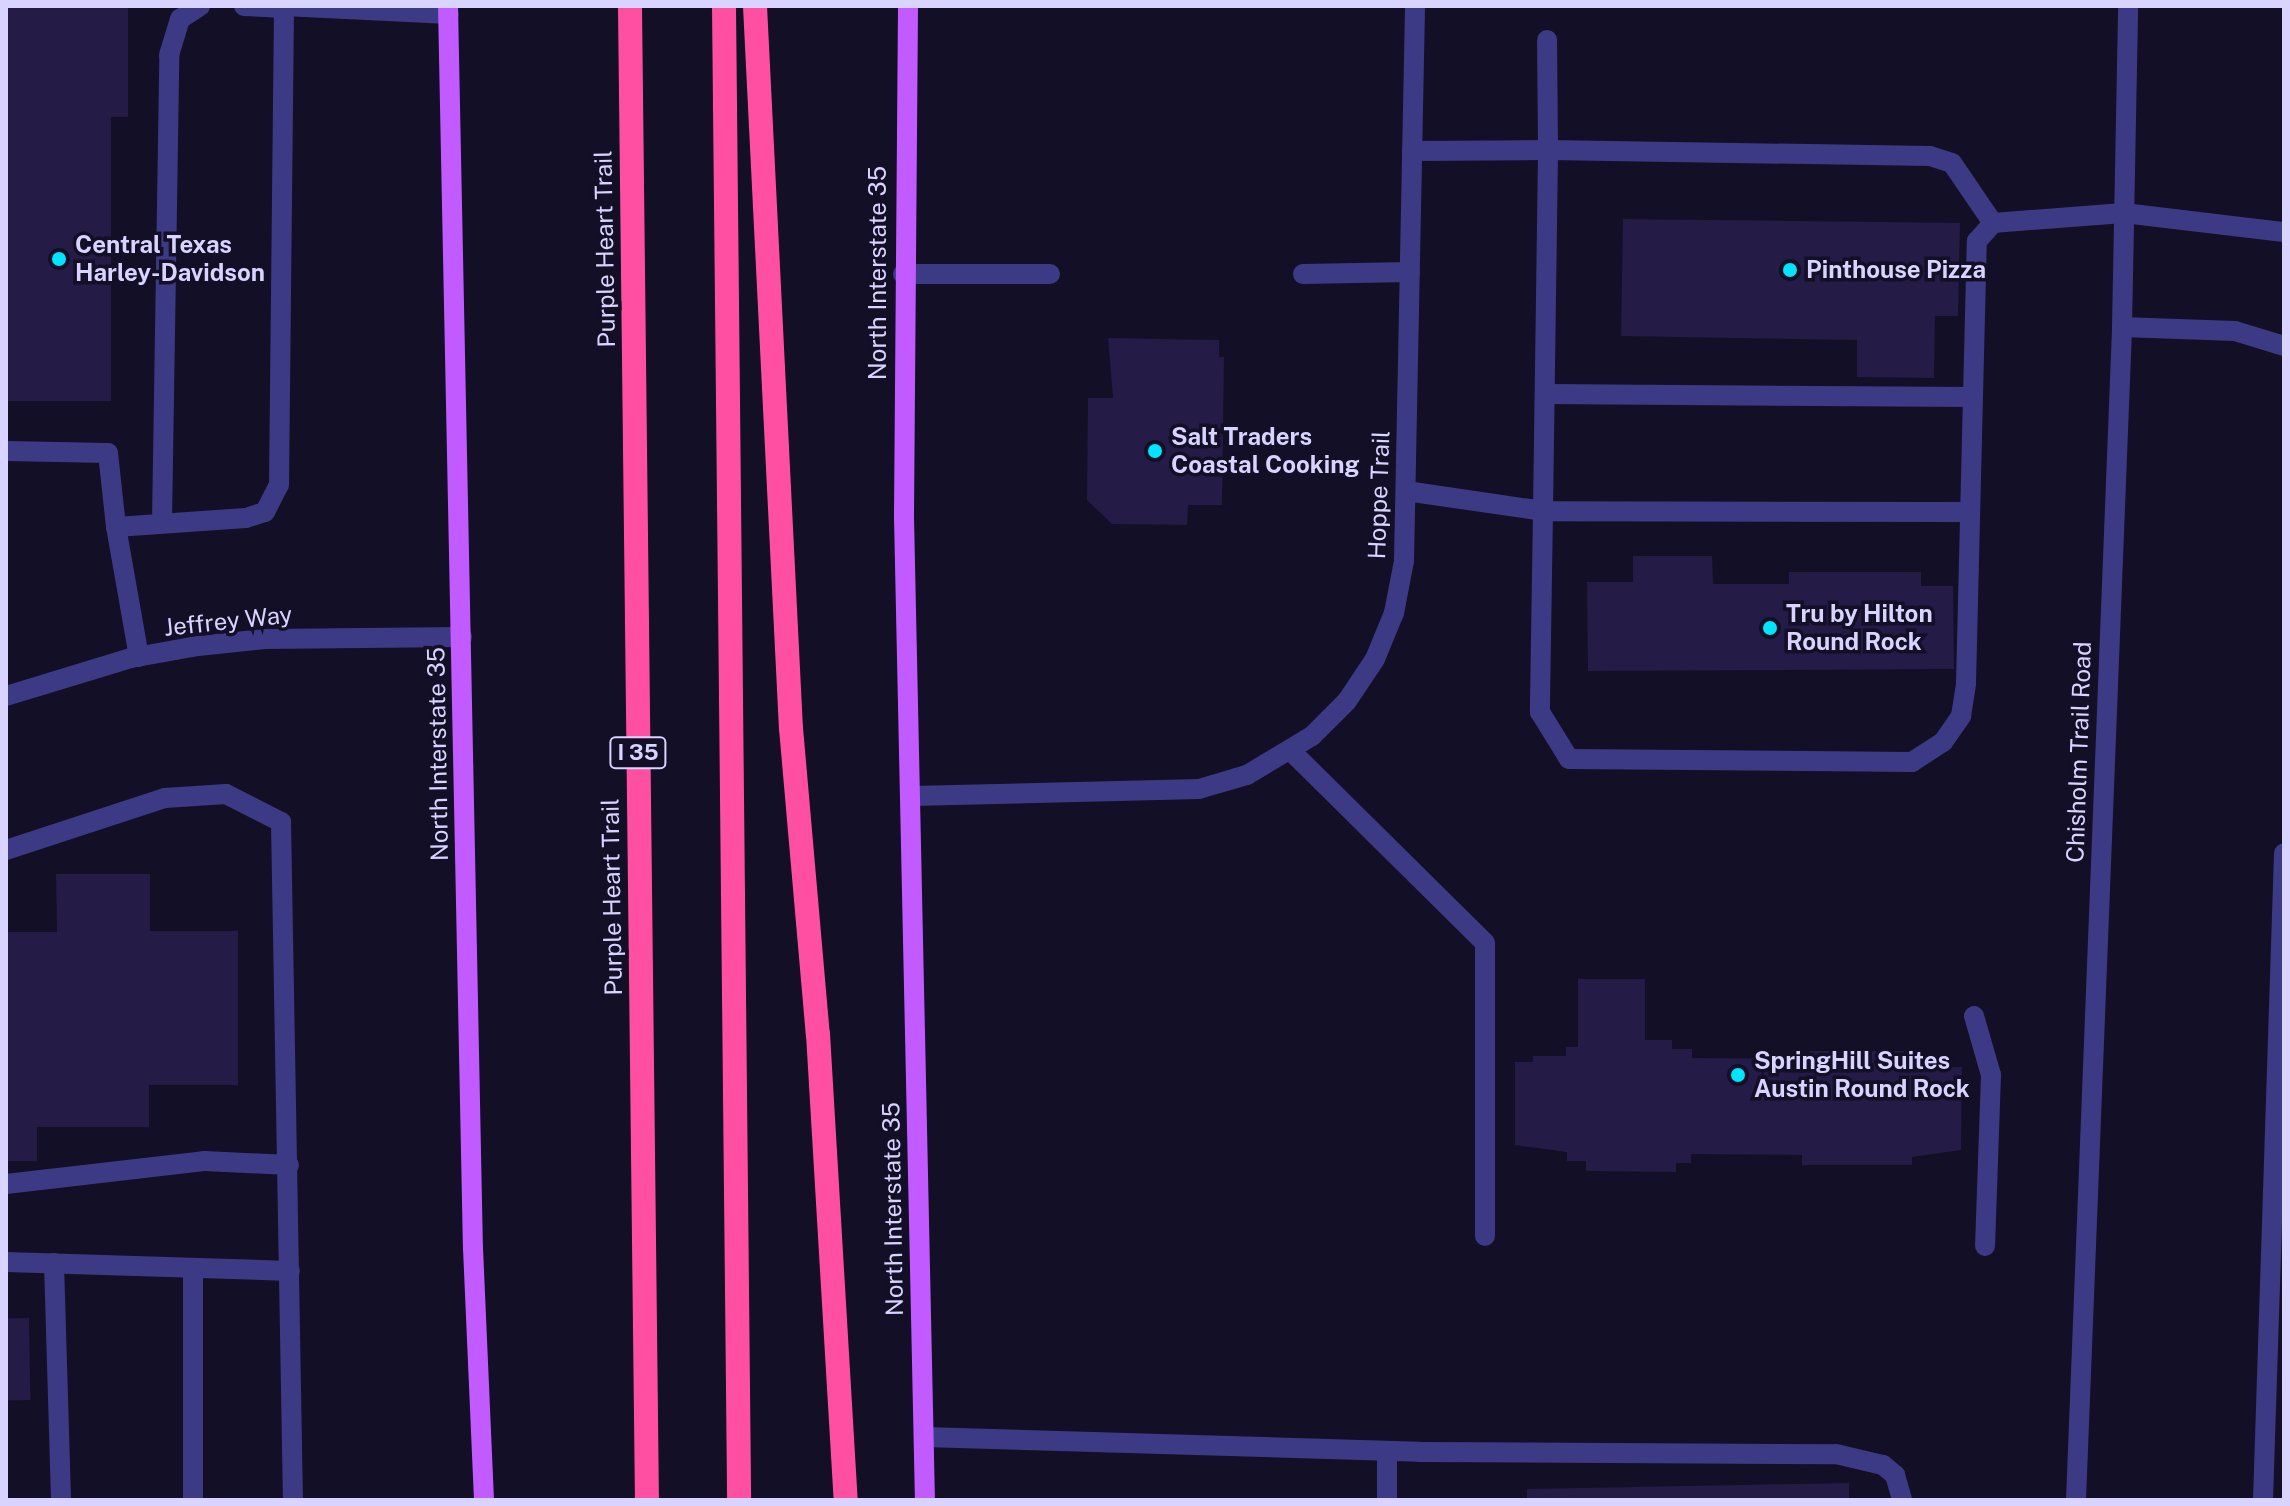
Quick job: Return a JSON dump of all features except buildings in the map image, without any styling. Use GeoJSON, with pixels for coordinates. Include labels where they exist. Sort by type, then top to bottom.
{"type":"FeatureCollection","features":[{"type":"Feature","properties":{"kind":"highway","name":"Purple Heart Trail"},"geometry":{"type":"LineString","coordinates":[[630,6],[647,1500]]}},
{"type":"Feature","properties":{"kind":"highway"},"geometry":{"type":"LineString","coordinates":[[724,6],[739,1500]]}},
{"type":"Feature","properties":{"kind":"highway"},"geometry":{"type":"LineString","coordinates":[[755,6],[790,713],[818,1034],[846,1500]]}},
{"type":"Feature","properties":{"kind":"main road","name":"North Interstate 35"},"geometry":{"type":"LineString","coordinates":[[908,6],[903,274],[925,1500]]}},
{"type":"Feature","properties":{"kind":"main road","name":"North Interstate 35"},"geometry":{"type":"LineString","coordinates":[[448,10],[473,1248],[484,1500]]}},
{"type":"Feature","properties":{"kind":"street"},"geometry":{"type":"LineString","coordinates":[[162,523],[169,55],[180,19],[200,6]]}},
{"type":"Feature","properties":{"kind":"street"},"geometry":{"type":"LineString","coordinates":[[244,6],[448,10]]}},
{"type":"Feature","properties":{"kind":"street","name":"Hoppe Trail"},"geometry":{"type":"LineString","coordinates":[[912,796],[1174,793],[1247,775],[1290,750],[1331,719],[1375,659],[1394,613],[1402,574],[1415,6]]}},
{"type":"Feature","properties":{"kind":"street","name":"Chisholm Trail Road"},"geometry":{"type":"LineString","coordinates":[[2076,1500],[2122,327],[2128,6]]}},
{"type":"Feature","properties":{"kind":"street"},"geometry":{"type":"LineString","coordinates":[[116,527],[265,512],[279,485],[284,7]]}},
{"type":"Feature","properties":{"kind":"street"},"geometry":{"type":"LineString","coordinates":[[1547,40],[1540,712],[1569,759],[1912,762],[1943,742],[1961,716],[1966,683],[1977,241],[1993,223],[2124,213],[2284,232]]}},
{"type":"Feature","properties":{"kind":"street"},"geometry":{"type":"LineString","coordinates":[[1412,151],[1930,156],[1952,163],[1993,223]]}},
{"type":"Feature","properties":{"kind":"street"},"geometry":{"type":"LineString","coordinates":[[1303,274],[1410,272]]}},
{"type":"Feature","properties":{"kind":"street"},"geometry":{"type":"LineString","coordinates":[[903,274],[1050,274]]}},
{"type":"Feature","properties":{"kind":"street"},"geometry":{"type":"LineString","coordinates":[[2122,327],[2235,331],[2284,346]]}},
{"type":"Feature","properties":{"kind":"street"},"geometry":{"type":"LineString","coordinates":[[1545,394],[1972,397]]}},
{"type":"Feature","properties":{"kind":"street"},"geometry":{"type":"LineString","coordinates":[[6,451],[108,453],[116,527],[139,657]]}},
{"type":"Feature","properties":{"kind":"street"},"geometry":{"type":"LineString","coordinates":[[1406,491],[1543,511],[1968,512]]}},
{"type":"Feature","properties":{"kind":"street","name":"Jeffrey Way"},"geometry":{"type":"LineString","coordinates":[[6,696],[139,657],[265,639],[462,637]]}},
{"type":"Feature","properties":{"kind":"street"},"geometry":{"type":"LineString","coordinates":[[1290,750],[1485,943],[1485,1236]]}},
{"type":"Feature","properties":{"kind":"street"},"geometry":{"type":"LineString","coordinates":[[6,850],[165,798],[226,794],[281,822],[293,1500]]}},
{"type":"Feature","properties":{"kind":"street"},"geometry":{"type":"LineString","coordinates":[[2263,1500],[2284,853]]}},
{"type":"Feature","properties":{"kind":"street"},"geometry":{"type":"LineString","coordinates":[[1974,1016],[1991,1075],[1985,1246]]}},
{"type":"Feature","properties":{"kind":"street"},"geometry":{"type":"LineString","coordinates":[[6,1184],[204,1161],[289,1165]]}},
{"type":"Feature","properties":{"kind":"street"},"geometry":{"type":"LineString","coordinates":[[6,1262],[290,1271]]}},
{"type":"Feature","properties":{"kind":"street"},"geometry":{"type":"LineString","coordinates":[[54,1263],[61,1500]]}},
{"type":"Feature","properties":{"kind":"street"},"geometry":{"type":"LineString","coordinates":[[193,1269],[193,1500]]}},
{"type":"Feature","properties":{"kind":"street"},"geometry":{"type":"LineString","coordinates":[[924,1437],[1387,1451],[1836,1454],[1883,1465],[1895,1475],[1902,1500]]}},
{"type":"Feature","properties":{"kind":"street"},"geometry":{"type":"LineString","coordinates":[[1387,1451],[1387,1500]]}},
{"type":"Feature","properties":{"kind":"place","name":"Central Texas Harley-Davidson"},"geometry":{"type":"Point","coordinates":[59,259]}},
{"type":"Feature","properties":{"kind":"place","name":"Pinthouse Pizza"},"geometry":{"type":"Point","coordinates":[1790,270]}},
{"type":"Feature","properties":{"kind":"place","name":"Salt Traders Coastal Cooking"},"geometry":{"type":"Point","coordinates":[1155,451]}},
{"type":"Feature","properties":{"kind":"place","name":"Tru by Hilton Round Rock"},"geometry":{"type":"Point","coordinates":[1770,628]}},
{"type":"Feature","properties":{"kind":"place","name":"SpringHill Suites Austin Round Rock"},"geometry":{"type":"Point","coordinates":[1738,1075]}}]}
